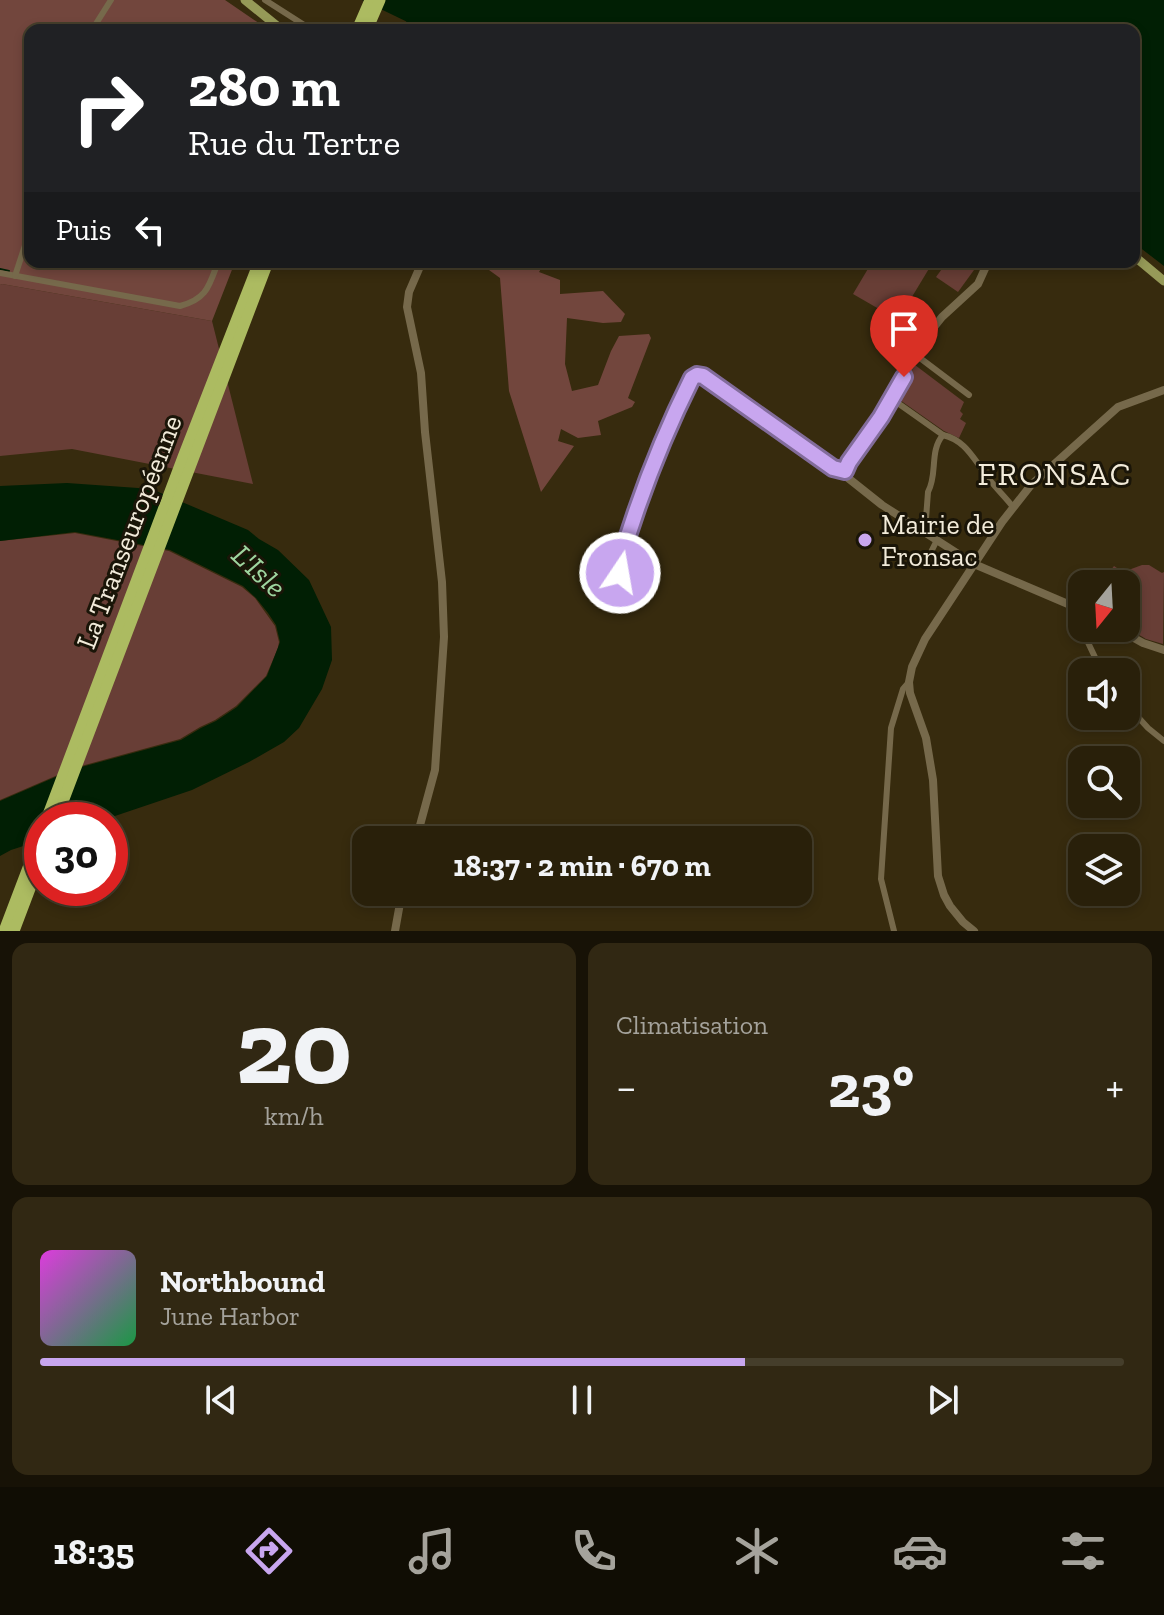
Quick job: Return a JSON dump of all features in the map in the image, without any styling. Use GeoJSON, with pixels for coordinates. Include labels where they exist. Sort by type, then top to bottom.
{"type":"FeatureCollection","features":[{"type":"Feature","properties":{"kind":"highway"},"geometry":{"type":"LineString","coordinates":[[360,24],[370,0]]}},
{"type":"Feature","properties":{"kind":"highway"},"geometry":{"type":"LineString","coordinates":[[370,24],[380,0]]}},
{"type":"Feature","properties":{"kind":"highway","name":"La Transeuropéenne"},"geometry":{"type":"LineString","coordinates":[[188,459],[257,268]]}},
{"type":"Feature","properties":{"kind":"highway","name":"La Transeuropéenne"},"geometry":{"type":"LineString","coordinates":[[62,802],[142,579],[266,268]]}},
{"type":"Feature","properties":{"kind":"highway","name":"La Transeuropéenne"},"geometry":{"type":"LineString","coordinates":[[54,802],[83,736]]}},
{"type":"Feature","properties":{"kind":"highway"},"geometry":{"type":"LineString","coordinates":[[4,931],[24,887]]}},
{"type":"Feature","properties":{"kind":"highway"},"geometry":{"type":"LineString","coordinates":[[14,931],[24,895]]}},
{"type":"Feature","properties":{"kind":"main road"},"geometry":{"type":"LineString","coordinates":[[245,0],[274,24]]}},
{"type":"Feature","properties":{"kind":"main road"},"geometry":{"type":"LineString","coordinates":[[1140,261],[1164,281]]}},
{"type":"Feature","properties":{"kind":"street"},"geometry":{"type":"LineString","coordinates":[[96,24],[111,0]]}},
{"type":"Feature","properties":{"kind":"street"},"geometry":{"type":"LineString","coordinates":[[265,0],[303,24]]}},
{"type":"Feature","properties":{"kind":"street"},"geometry":{"type":"LineString","coordinates":[[15,276],[24,248]]}},
{"type":"Feature","properties":{"kind":"street"},"geometry":{"type":"LineString","coordinates":[[0,273],[180,306],[205,293],[215,268]]}},
{"type":"Feature","properties":{"kind":"street"},"geometry":{"type":"LineString","coordinates":[[419,268],[409,292],[407,307],[421,373],[444,610],[435,770],[420,826]]}},
{"type":"Feature","properties":{"kind":"street"},"geometry":{"type":"LineString","coordinates":[[985,268],[978,284],[942,317],[845,471],[848,478],[882,505],[974,564],[1068,605]]}},
{"type":"Feature","properties":{"kind":"street"},"geometry":{"type":"LineString","coordinates":[[916,355],[969,395]]}},
{"type":"Feature","properties":{"kind":"street"},"geometry":{"type":"LineString","coordinates":[[629,582],[620,573],[619,565],[634,514],[688,386],[697,375],[703,376],[833,468],[845,471]]}},
{"type":"Feature","properties":{"kind":"street"},"geometry":{"type":"LineString","coordinates":[[974,931],[950,906],[938,876],[933,780],[926,738],[910,693],[912,667],[920,647],[974,564],[1031,485],[1115,409],[1164,390]]}},
{"type":"Feature","properties":{"kind":"street"},"geometry":{"type":"LineString","coordinates":[[892,399],[943,435],[960,442],[1013,507]]}},
{"type":"Feature","properties":{"kind":"street"},"geometry":{"type":"LineString","coordinates":[[925,532],[936,445],[943,435]]}},
{"type":"Feature","properties":{"kind":"street"},"geometry":{"type":"LineString","coordinates":[[931,552],[937,540]]}},
{"type":"Feature","properties":{"kind":"street"},"geometry":{"type":"LineString","coordinates":[[1140,641],[1164,650]]}},
{"type":"Feature","properties":{"kind":"street"},"geometry":{"type":"LineString","coordinates":[[894,931],[881,879],[891,728],[903,689],[909,682]]}},
{"type":"Feature","properties":{"kind":"street"},"geometry":{"type":"LineString","coordinates":[[1140,719],[1164,741]]}},
{"type":"Feature","properties":{"kind":"street"},"geometry":{"type":"LineString","coordinates":[[395,931],[399,906]]}},
{"type":"Feature","properties":{"kind":"shaded area"},"geometry":{"type":"Polygon","coordinates":[[[0,0],[225,0],[260,24],[24,24],[24,268],[233,268],[212,321],[0,285],[0,0]]]}},
{"type":"Feature","properties":{"kind":"shaded area"},"geometry":{"type":"Polygon","coordinates":[[[486,268],[541,268],[539,272],[560,280],[560,294],[603,291],[625,314],[621,322],[567,318],[565,364],[572,391],[598,385],[619,336],[649,334],[651,338],[628,398],[635,402],[632,407],[598,421],[601,435],[578,438],[561,429],[558,441],[574,446],[541,492],[509,391],[500,278],[486,268]]]}},
{"type":"Feature","properties":{"kind":"shaded area"},"geometry":{"type":"Polygon","coordinates":[[[868,268],[929,268],[898,320],[853,294],[868,268]]]}},
{"type":"Feature","properties":{"kind":"shaded area"},"geometry":{"type":"Polygon","coordinates":[[[943,268],[974,270],[958,292],[936,277],[943,268]]]}},
{"type":"Feature","properties":{"kind":"shaded area"},"geometry":{"type":"Polygon","coordinates":[[[2,284],[212,321],[253,484],[72,449],[0,456],[2,284]]]}},
{"type":"Feature","properties":{"kind":"shaded area"},"geometry":{"type":"Polygon","coordinates":[[[915,365],[964,402],[960,419],[966,423],[959,438],[897,398],[915,365]]]}},
{"type":"Feature","properties":{"kind":"shaded area"},"geometry":{"type":"Polygon","coordinates":[[[75,533],[169,551],[242,587],[255,598],[275,626],[278,648],[266,676],[236,706],[215,720],[180,739],[74,768],[0,800],[0,541],[75,533]]]}},
{"type":"Feature","properties":{"kind":"shaded area"},"geometry":{"type":"Polygon","coordinates":[[[1149,565],[1164,572],[1163,644],[1140,635],[1140,570],[1128,570],[1149,565]]]}},
{"type":"Feature","properties":{"kind":"water"},"geometry":{"type":"Polygon","coordinates":[[[362,0],[1164,0],[1164,266],[1140,248],[1140,24],[412,24],[362,0]]]}},
{"type":"Feature","properties":{"kind":"water","name":"L'Isle"},"geometry":{"type":"Polygon","coordinates":[[[67,483],[156,491],[248,530],[278,550],[309,580],[331,627],[332,660],[322,689],[299,728],[284,742],[192,790],[128,812],[128,802],[24,802],[24,846],[0,856],[0,801],[74,769],[181,740],[216,721],[237,707],[267,676],[280,642],[276,625],[243,586],[170,550],[75,532],[0,541],[0,486],[67,483]]]}},
{"type":"Feature","properties":{"kind":"waterway"},"geometry":{"type":"LineString","coordinates":[[406,24],[408,20]]}},
{"type":"Feature","properties":{"kind":"waterway"},"geometry":{"type":"LineString","coordinates":[[0,269],[9,271]]}},
{"type":"Feature","properties":{"kind":"place","name":"Mairie de Fronsac"},"geometry":{"type":"Point","coordinates":[865,540]}},
{"type":"Feature","properties":{"kind":"district","name":"FRONSAC"},"geometry":{"type":"Point","coordinates":[1055,474]}},
{"type":"Feature","properties":{"kind":"route"},"geometry":{"type":"LineString","coordinates":[[620,573],[619,565],[634,514],[692,378],[703,376],[833,468],[845,471],[904,377]]}}]}
